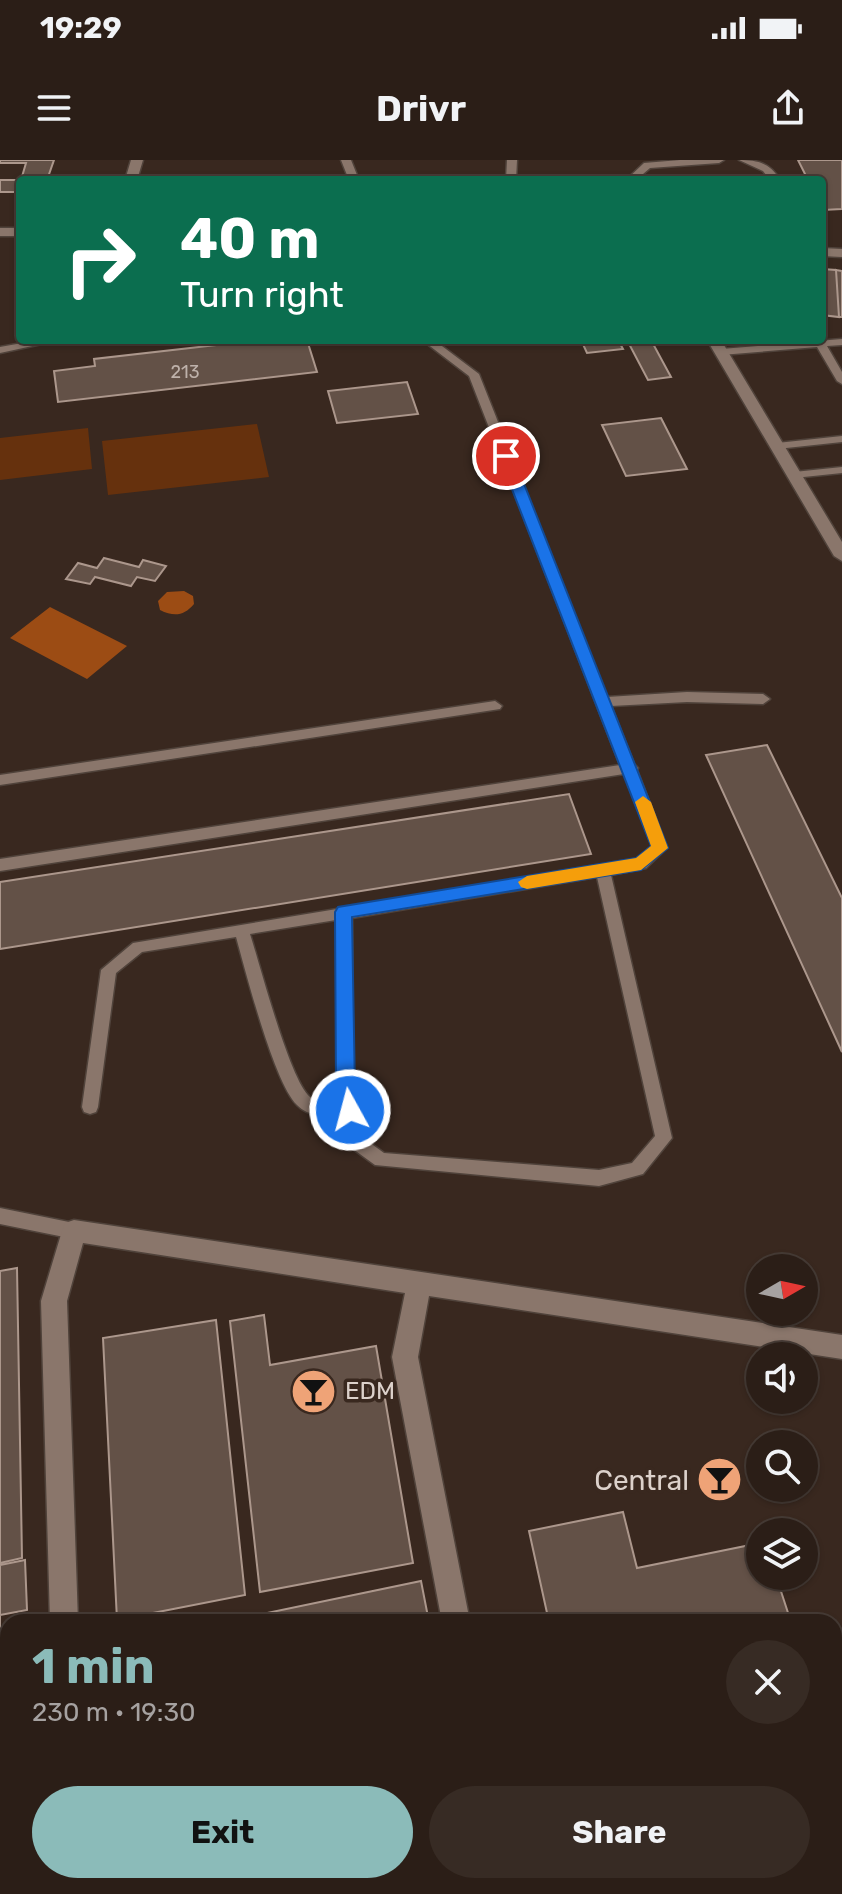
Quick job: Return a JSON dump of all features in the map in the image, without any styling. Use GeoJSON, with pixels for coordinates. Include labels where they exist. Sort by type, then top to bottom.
{"type":"FeatureCollection","features":[{"type":"Feature","properties":{"kind":"street"},"geometry":{"type":"LineString","coordinates":[[718,346],[840,547]]}},
{"type":"Feature","properties":{"kind":"street"},"geometry":{"type":"LineString","coordinates":[[64,1614],[54,1301],[74,1231],[842,1347]]}},
{"type":"Feature","properties":{"kind":"street"},"geometry":{"type":"LineString","coordinates":[[419,1283],[405,1357],[454,1614]]}},
{"type":"Feature","properties":{"kind":"lane"},"geometry":{"type":"LineString","coordinates":[[635,176],[647,165],[719,160]]}},
{"type":"Feature","properties":{"kind":"lane"},"geometry":{"type":"LineString","coordinates":[[744,160],[758,163],[774,176]]}},
{"type":"Feature","properties":{"kind":"lane"},"geometry":{"type":"LineString","coordinates":[[0,350],[33,344]]}},
{"type":"Feature","properties":{"kind":"lane"},"geometry":{"type":"LineString","coordinates":[[90,1107],[109,970],[138,947],[641,864],[660,848],[474,374],[433,344]]}},
{"type":"Feature","properties":{"kind":"lane"},"geometry":{"type":"LineString","coordinates":[[718,346],[820,344],[842,381]]}},
{"type":"Feature","properties":{"kind":"lane"},"geometry":{"type":"LineString","coordinates":[[777,446],[842,439]]}},
{"type":"Feature","properties":{"kind":"lane"},"geometry":{"type":"LineString","coordinates":[[794,475],[842,470]]}},
{"type":"Feature","properties":{"kind":"lane"},"geometry":{"type":"LineString","coordinates":[[603,702],[687,697],[763,699]]}},
{"type":"Feature","properties":{"kind":"lane"},"geometry":{"type":"LineString","coordinates":[[0,780],[495,706]]}},
{"type":"Feature","properties":{"kind":"lane"},"geometry":{"type":"LineString","coordinates":[[0,865],[631,768]]}},
{"type":"Feature","properties":{"kind":"lane"},"geometry":{"type":"LineString","coordinates":[[344,912],[345,1091],[359,1144],[381,1160],[599,1178],[637,1169],[664,1138],[603,870]]}},
{"type":"Feature","properties":{"kind":"lane"},"geometry":{"type":"LineString","coordinates":[[241,929],[273,1032],[300,1099],[321,1110],[350,1110]]}},
{"type":"Feature","properties":{"kind":"lane"},"geometry":{"type":"LineString","coordinates":[[0,1216],[74,1231]]}},
{"type":"Feature","properties":{"kind":"shaded area"},"geometry":{"type":"Polygon","coordinates":[[[257,424],[269,477],[108,495],[102,441],[257,424]]]}},
{"type":"Feature","properties":{"kind":"shaded area"},"geometry":{"type":"Polygon","coordinates":[[[88,428],[92,469],[0,480],[0,438],[88,428]]]}},
{"type":"Feature","properties":{"kind":"shaded area"},"geometry":{"type":"Polygon","coordinates":[[[184,591],[193,596],[194,604],[190,608],[178,614],[160,610],[158,601],[167,592],[184,591]]]}},
{"type":"Feature","properties":{"kind":"shaded area"},"geometry":{"type":"Polygon","coordinates":[[[50,607],[127,646],[87,679],[10,638],[50,607]]]}},
{"type":"Feature","properties":{"kind":"building"},"geometry":{"type":"Polygon","coordinates":[[[0,160],[54,160],[48,176],[22,176],[26,163],[0,163],[0,160]]]}},
{"type":"Feature","properties":{"kind":"building"},"geometry":{"type":"Polygon","coordinates":[[[798,160],[842,160],[842,209],[826,210],[826,176],[806,176],[798,160]]]}},
{"type":"Feature","properties":{"kind":"building"},"geometry":{"type":"Polygon","coordinates":[[[0,180],[16,180],[16,192],[0,192],[0,180]]]}},
{"type":"Feature","properties":{"kind":"building"},"geometry":{"type":"Polygon","coordinates":[[[826,269],[836,270],[839,317],[826,315],[826,269]]]}},
{"type":"Feature","properties":{"kind":"building"},"geometry":{"type":"Polygon","coordinates":[[[836,270],[842,271],[842,317],[839,317],[836,270]]]}},
{"type":"Feature","properties":{"kind":"building"},"geometry":{"type":"Polygon","coordinates":[[[226,344],[308,344],[317,372],[58,402],[54,371],[95,366],[94,359],[226,344]]]}},
{"type":"Feature","properties":{"kind":"building"},"geometry":{"type":"Polygon","coordinates":[[[583,344],[620,344],[623,349],[587,353],[583,344]]]}},
{"type":"Feature","properties":{"kind":"building"},"geometry":{"type":"Polygon","coordinates":[[[629,344],[653,344],[671,377],[648,380],[629,344]]]}},
{"type":"Feature","properties":{"kind":"building"},"geometry":{"type":"Polygon","coordinates":[[[407,382],[418,414],[337,423],[328,391],[407,382]]]}},
{"type":"Feature","properties":{"kind":"building"},"geometry":{"type":"Polygon","coordinates":[[[661,418],[687,469],[626,476],[602,425],[661,418]]]}},
{"type":"Feature","properties":{"kind":"building"},"geometry":{"type":"Polygon","coordinates":[[[104,558],[139,567],[143,560],[166,566],[155,581],[137,577],[131,586],[95,577],[90,584],[66,579],[78,563],[97,568],[104,558]]]}},
{"type":"Feature","properties":{"kind":"building"},"geometry":{"type":"Polygon","coordinates":[[[767,745],[842,898],[842,1052],[706,755],[767,745]]]}},
{"type":"Feature","properties":{"kind":"building"},"geometry":{"type":"Polygon","coordinates":[[[569,794],[591,854],[0,949],[0,882],[569,794]]]}},
{"type":"Feature","properties":{"kind":"building"},"geometry":{"type":"Polygon","coordinates":[[[17,1268],[22,1558],[0,1563],[0,1271],[17,1268]]]}},
{"type":"Feature","properties":{"kind":"building"},"geometry":{"type":"Polygon","coordinates":[[[264,1315],[270,1365],[376,1346],[413,1563],[260,1592],[230,1321],[264,1315]]]}},
{"type":"Feature","properties":{"kind":"building"},"geometry":{"type":"Polygon","coordinates":[[[216,1320],[245,1595],[148,1614],[117,1614],[103,1338],[216,1320]]]}},
{"type":"Feature","properties":{"kind":"building"},"geometry":{"type":"Polygon","coordinates":[[[623,1512],[637,1568],[746,1546],[746,1590],[781,1590],[788,1614],[547,1614],[529,1531],[623,1512]]]}},
{"type":"Feature","properties":{"kind":"building"},"geometry":{"type":"Polygon","coordinates":[[[25,1560],[27,1610],[0,1614],[0,1565],[25,1560]]]}},
{"type":"Feature","properties":{"kind":"building"},"geometry":{"type":"Polygon","coordinates":[[[421,1581],[427,1614],[267,1614],[421,1581]]]}},
{"type":"Feature","properties":{"kind":"slow traffic"},"geometry":{"type":"LineString","coordinates":[[527,882],[641,864],[660,848],[643,802]]}},
{"type":"Feature","properties":{"kind":"place","name":"EDM"},"geometry":{"type":"Point","coordinates":[314,1391]}},
{"type":"Feature","properties":{"kind":"place","name":"Central"},"geometry":{"type":"Point","coordinates":[720,1480]}},
{"type":"Feature","properties":{"kind":"route"},"geometry":{"type":"LineString","coordinates":[[350,1110],[345,1091],[344,912],[641,864],[660,848],[506,456]]}}]}
